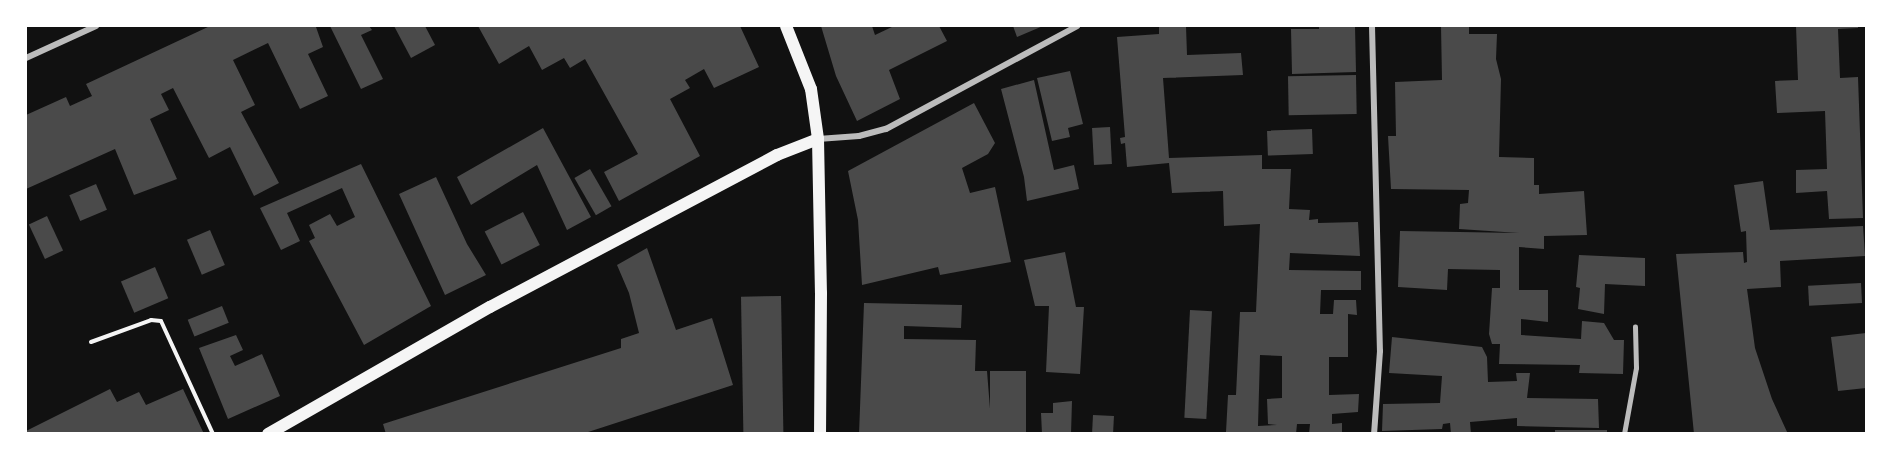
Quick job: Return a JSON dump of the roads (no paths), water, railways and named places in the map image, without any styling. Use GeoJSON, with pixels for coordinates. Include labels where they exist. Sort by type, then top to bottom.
{"type":"FeatureCollection","features":[{"type":"Feature","properties":{"kind":"main road"},"geometry":{"type":"LineString","coordinates":[[786,26],[811,89],[818,139],[821,293],[820,434]]}},
{"type":"Feature","properties":{"kind":"main road"},"geometry":{"type":"LineString","coordinates":[[268,434],[500,301],[777,155],[818,139]]}},
{"type":"Feature","properties":{"kind":"street"},"geometry":{"type":"LineString","coordinates":[[26,58],[96,26]]}},
{"type":"Feature","properties":{"kind":"street"},"geometry":{"type":"LineString","coordinates":[[818,139],[859,136],[886,129],[1077,26]]}},
{"type":"Feature","properties":{"kind":"street"},"geometry":{"type":"LineString","coordinates":[[1372,26],[1380,351],[1374,434]]}},
{"type":"Feature","properties":{"kind":"lane"},"geometry":{"type":"LineString","coordinates":[[1624,434],[1636,368],[1635,327]]}}]}
